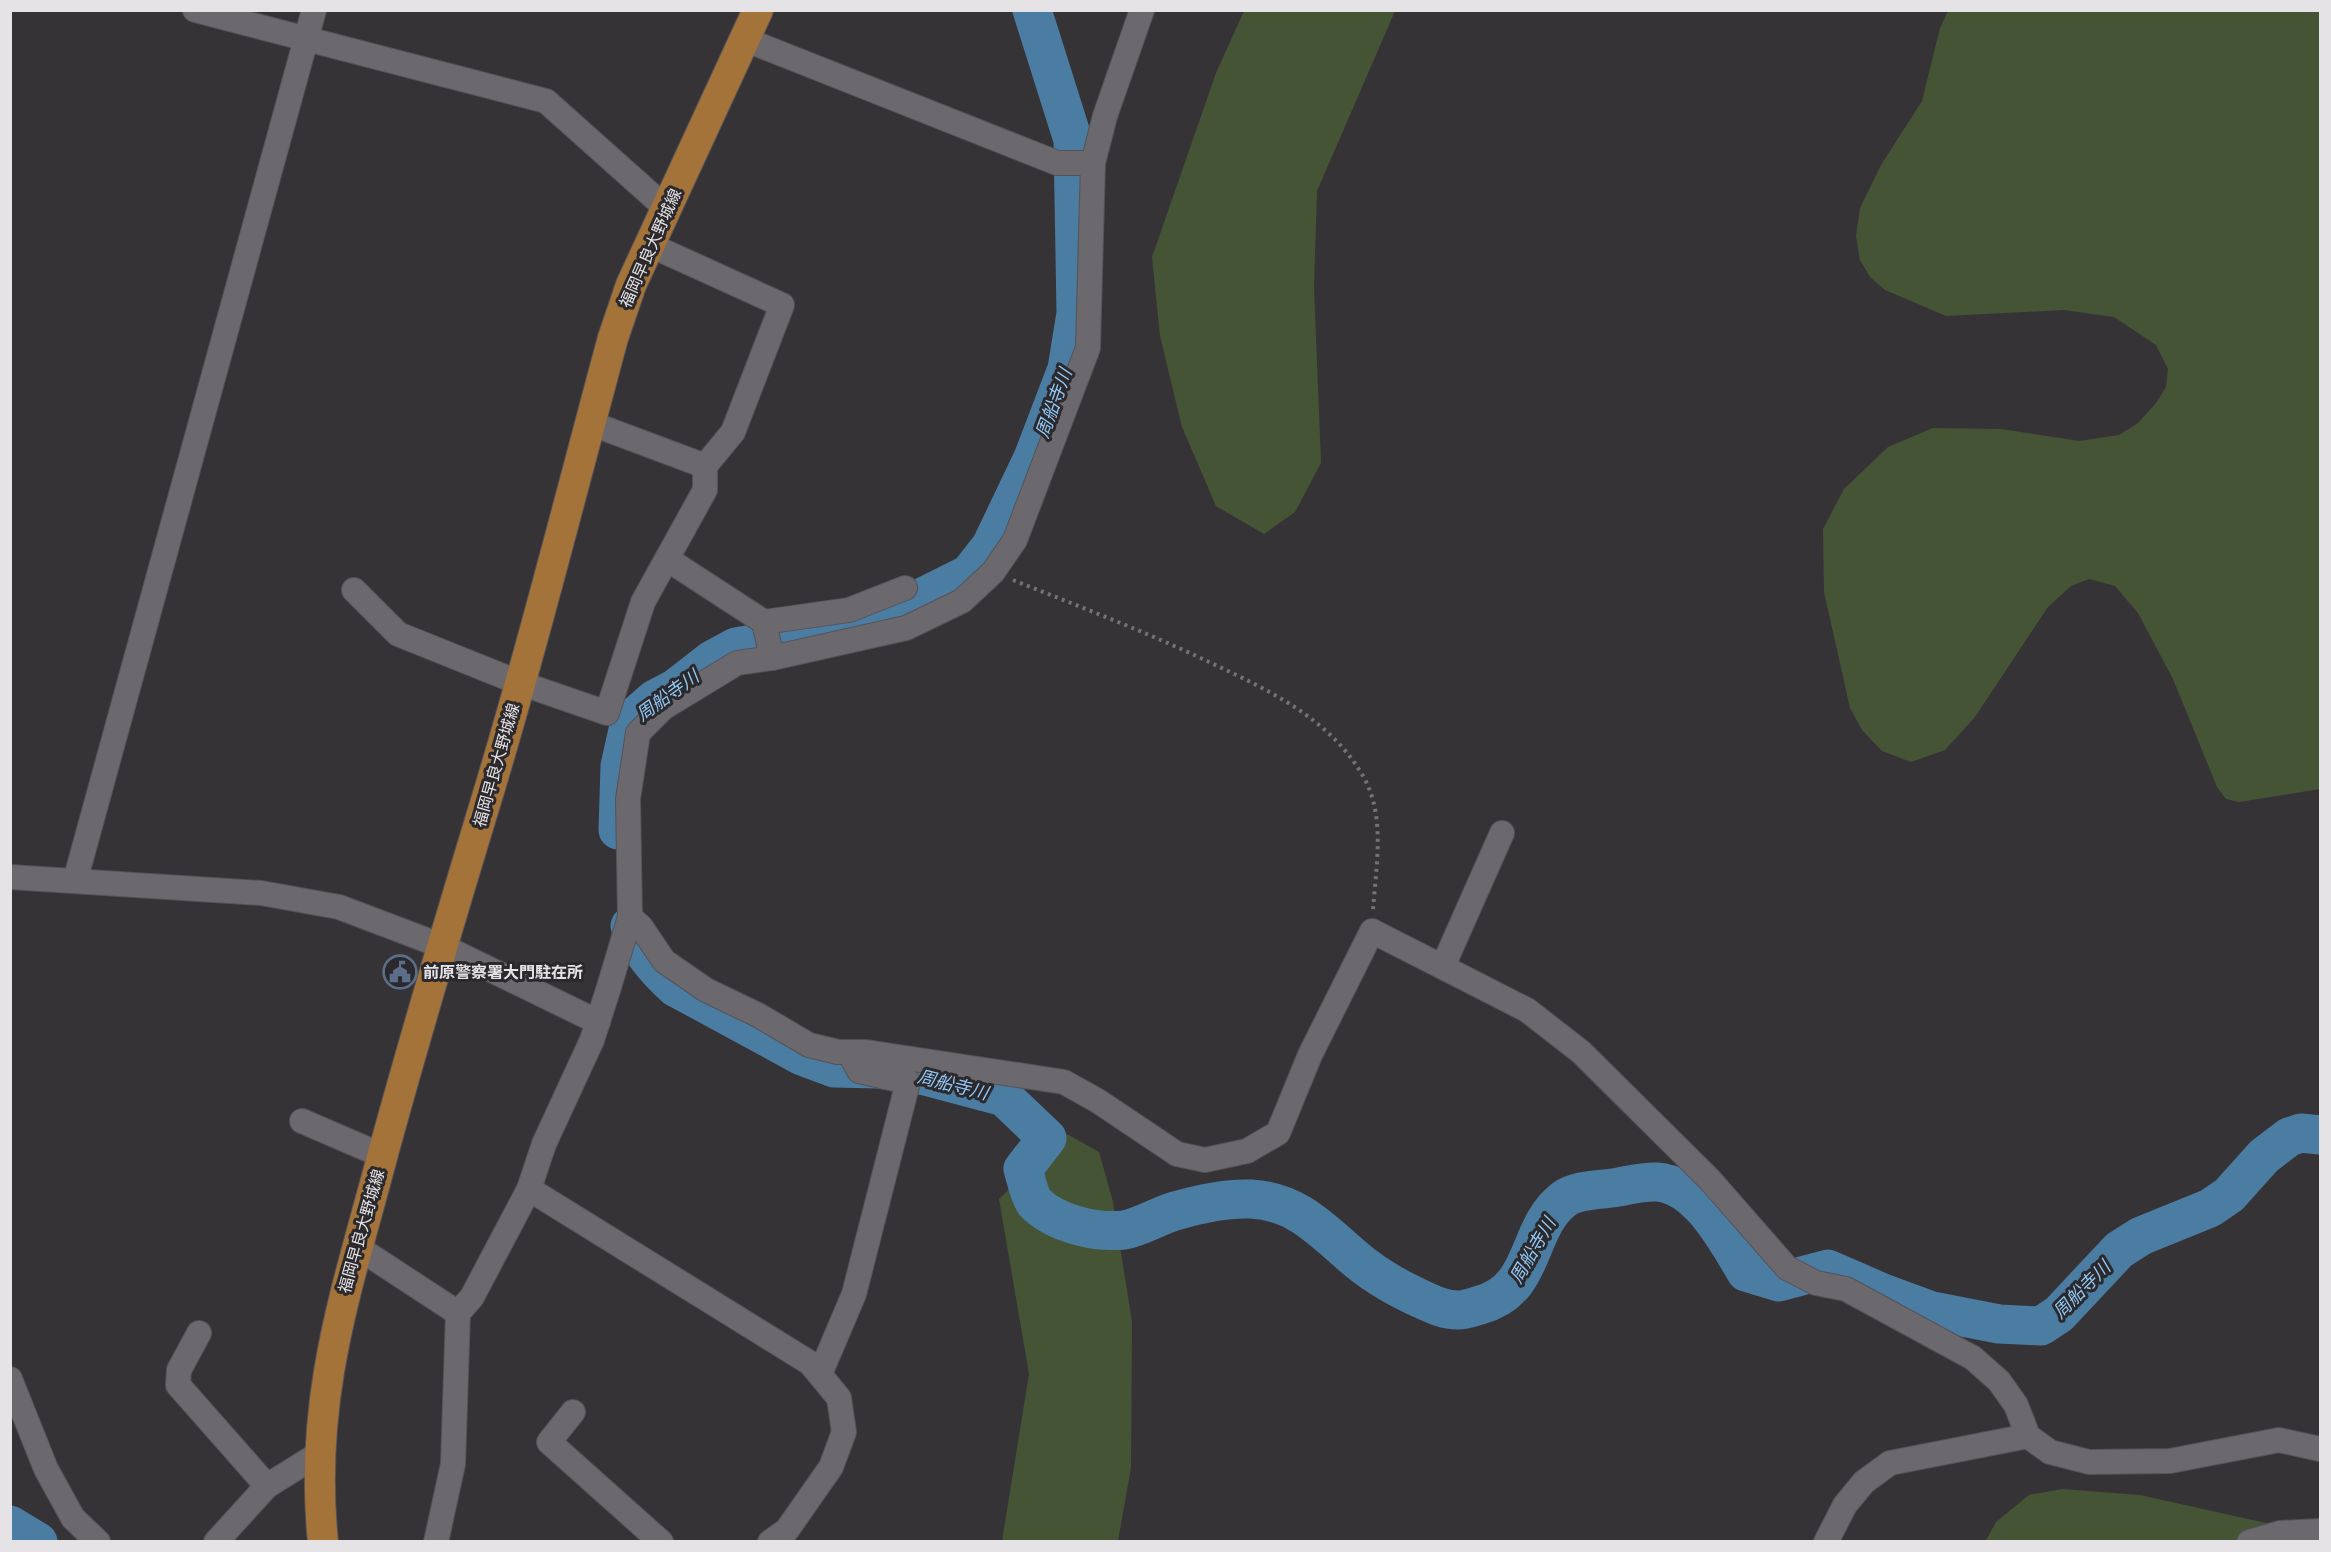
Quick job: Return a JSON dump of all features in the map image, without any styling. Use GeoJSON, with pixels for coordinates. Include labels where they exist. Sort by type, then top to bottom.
{"type":"FeatureCollection","features":[{"type":"Feature","properties":{"kind":"main road","name":"福岡早良大野城線"},"geometry":{"type":"LineString","coordinates":[[323,1542],[318,1492],[323,1407],[330,1357],[357,1247],[442,946],[520,683],[613,338],[631,285],[758,10]]}},
{"type":"Feature","properties":{"kind":"street"},"geometry":{"type":"LineString","coordinates":[[195,10],[546,101],[667,209]]}},
{"type":"Feature","properties":{"kind":"street"},"geometry":{"type":"LineString","coordinates":[[75,881],[314,10]]}},
{"type":"Feature","properties":{"kind":"street"},"geometry":{"type":"LineString","coordinates":[[436,1542],[453,1464],[458,1313],[472,1297],[529,1189],[544,1144],[592,1040],[627,928],[628,799],[638,733],[663,708],[737,663],[906,628],[962,601],[993,572],[1015,540],[1088,348],[1093,163],[1105,116],[1142,10]]}},
{"type":"Feature","properties":{"kind":"street"},"geometry":{"type":"LineString","coordinates":[[744,39],[1057,163],[1093,163]]}},
{"type":"Feature","properties":{"kind":"street"},"geometry":{"type":"LineString","coordinates":[[354,590],[398,634],[520,683],[607,713],[643,602],[705,490],[705,466],[733,432],[782,305],[650,245]]}},
{"type":"Feature","properties":{"kind":"street"},"geometry":{"type":"LineString","coordinates":[[590,423],[705,466]]}},
{"type":"Feature","properties":{"kind":"street"},"geometry":{"type":"LineString","coordinates":[[667,559],[765,625],[772,655]]}},
{"type":"Feature","properties":{"kind":"street"},"geometry":{"type":"LineString","coordinates":[[765,625],[849,610],[905,588]]}},
{"type":"Feature","properties":{"kind":"street"},"geometry":{"type":"LineString","coordinates":[[1443,966],[1502,833]]}},
{"type":"Feature","properties":{"kind":"street"},"geometry":{"type":"LineString","coordinates":[[10,877],[261,893],[339,906],[442,946],[598,1022]]}},
{"type":"Feature","properties":{"kind":"street"},"geometry":{"type":"LineString","coordinates":[[627,928],[641,927],[664,961],[706,990],[758,1015],[809,1046],[866,1052],[1064,1082],[1098,1101],[1177,1154],[1205,1160],[1247,1151],[1278,1133],[1310,1055],[1372,931],[1527,1010],[1581,1052],[1710,1180],[1787,1268],[1816,1283],[1846,1288],[1973,1358],[1999,1381],[2011,1397],[2028,1436],[2050,1452],[2089,1462],[2170,1461],[2279,1440],[2320,1449]]}},
{"type":"Feature","properties":{"kind":"street"},"geometry":{"type":"LineString","coordinates":[[820,1374],[854,1294],[908,1082],[859,1071],[849,1052]]}},
{"type":"Feature","properties":{"kind":"street"},"geometry":{"type":"LineString","coordinates":[[302,1121],[383,1156]]}},
{"type":"Feature","properties":{"kind":"street"},"geometry":{"type":"LineString","coordinates":[[529,1189],[810,1363],[839,1398],[844,1432],[831,1467],[787,1530],[770,1542]]}},
{"type":"Feature","properties":{"kind":"street"},"geometry":{"type":"LineString","coordinates":[[357,1247],[458,1313]]}},
{"type":"Feature","properties":{"kind":"street"},"geometry":{"type":"LineString","coordinates":[[200,1333],[179,1370],[178,1385],[267,1486]]}},
{"type":"Feature","properties":{"kind":"street"},"geometry":{"type":"LineString","coordinates":[[10,1379],[46,1469],[73,1518],[98,1542]]}},
{"type":"Feature","properties":{"kind":"street"},"geometry":{"type":"LineString","coordinates":[[573,1412],[544,1450],[660,1542]]}},
{"type":"Feature","properties":{"kind":"street"},"geometry":{"type":"LineString","coordinates":[[1827,1542],[1845,1505],[1864,1482],[1890,1462],[2028,1436]]}},
{"type":"Feature","properties":{"kind":"street"},"geometry":{"type":"LineString","coordinates":[[216,1542],[267,1486],[320,1453]]}},
{"type":"Feature","properties":{"kind":"street"},"geometry":{"type":"LineString","coordinates":[[2249,1542],[2280,1533],[2320,1531]]}},
{"type":"Feature","properties":{"kind":"path"},"geometry":{"type":"LineString","coordinates":[[993,572],[1168,643],[1278,695],[1329,733],[1363,777],[1379,826],[1372,931]]}},
{"type":"Feature","properties":{"kind":"green space"},"geometry":{"type":"Polygon","coordinates":[[[1244,11],[1395,11],[1317,191],[1314,286],[1321,463],[1295,512],[1264,534],[1216,506],[1182,427],[1160,336],[1152,257],[1216,73],[1244,11]]]}},
{"type":"Feature","properties":{"kind":"green space"},"geometry":{"type":"Polygon","coordinates":[[[1948,11],[2320,11],[2320,789],[2239,802],[2226,799],[2217,787],[2173,679],[2138,613],[2115,586],[2089,579],[2071,586],[2048,607],[1975,717],[1945,750],[1911,762],[1882,751],[1862,730],[1850,708],[1824,592],[1823,529],[1844,489],[1888,447],[1933,428],[2001,429],[2079,441],[2119,435],[2138,423],[2156,403],[2166,387],[2168,369],[2156,345],[2114,317],[2064,310],[1946,316],[1885,290],[1870,277],[1860,260],[1856,236],[1860,208],[1881,165],[1922,101],[1940,28],[1948,11]]]}},
{"type":"Feature","properties":{"kind":"green space"},"geometry":{"type":"Polygon","coordinates":[[[1067,1134],[1099,1152],[1113,1202],[1132,1322],[1131,1468],[1118,1541],[1002,1541],[1029,1374],[999,1199],[1067,1134]]]}},
{"type":"Feature","properties":{"kind":"green space"},"geometry":{"type":"Polygon","coordinates":[[[2062,1489],[2140,1495],[2320,1535],[2320,1542],[1985,1542],[1996,1522],[2029,1495],[2062,1489]]]}},
{"type":"Feature","properties":{"kind":"waterway","name":"周船寺川"},"geometry":{"type":"LineString","coordinates":[[618,830],[620,766],[630,721],[655,699],[676,688],[712,660],[736,647],[864,624],[907,605],[969,574],[991,546],[1033,458],[1067,369],[1076,313],[1073,140],[1032,10]]}},
{"type":"Feature","properties":{"kind":"waterway","name":"周船寺川"},"geometry":{"type":"LineString","coordinates":[[630,926],[649,959],[675,987],[802,1056],[834,1068],[878,1069],[925,1076],[1004,1097],[1047,1138],[1023,1169],[1035,1203],[1065,1222],[1101,1230],[1124,1230],[1175,1211],[1203,1204],[1242,1199],[1267,1201],[1294,1210],[1367,1268],[1392,1284],[1433,1304],[1453,1310],[1463,1310],[1480,1305],[1498,1297],[1512,1286],[1529,1258],[1542,1226],[1564,1199],[1587,1191],[1657,1182],[1672,1185],[1699,1204],[1721,1231],[1746,1272],[1779,1282],[1828,1269],[1932,1311],[1999,1324],[2041,1326],[2059,1314],[2119,1250],[2141,1236],[2210,1208],[2229,1195],[2264,1156],[2289,1137],[2301,1133],[2320,1135]]}},
{"type":"Feature","properties":{"kind":"waterway"},"geometry":{"type":"LineString","coordinates":[[10,1525],[38,1542]]}},
{"type":"Feature","properties":{"kind":"place","name":"前原警察署大門駐在所"},"geometry":{"type":"Point","coordinates":[400,972]}}]}
